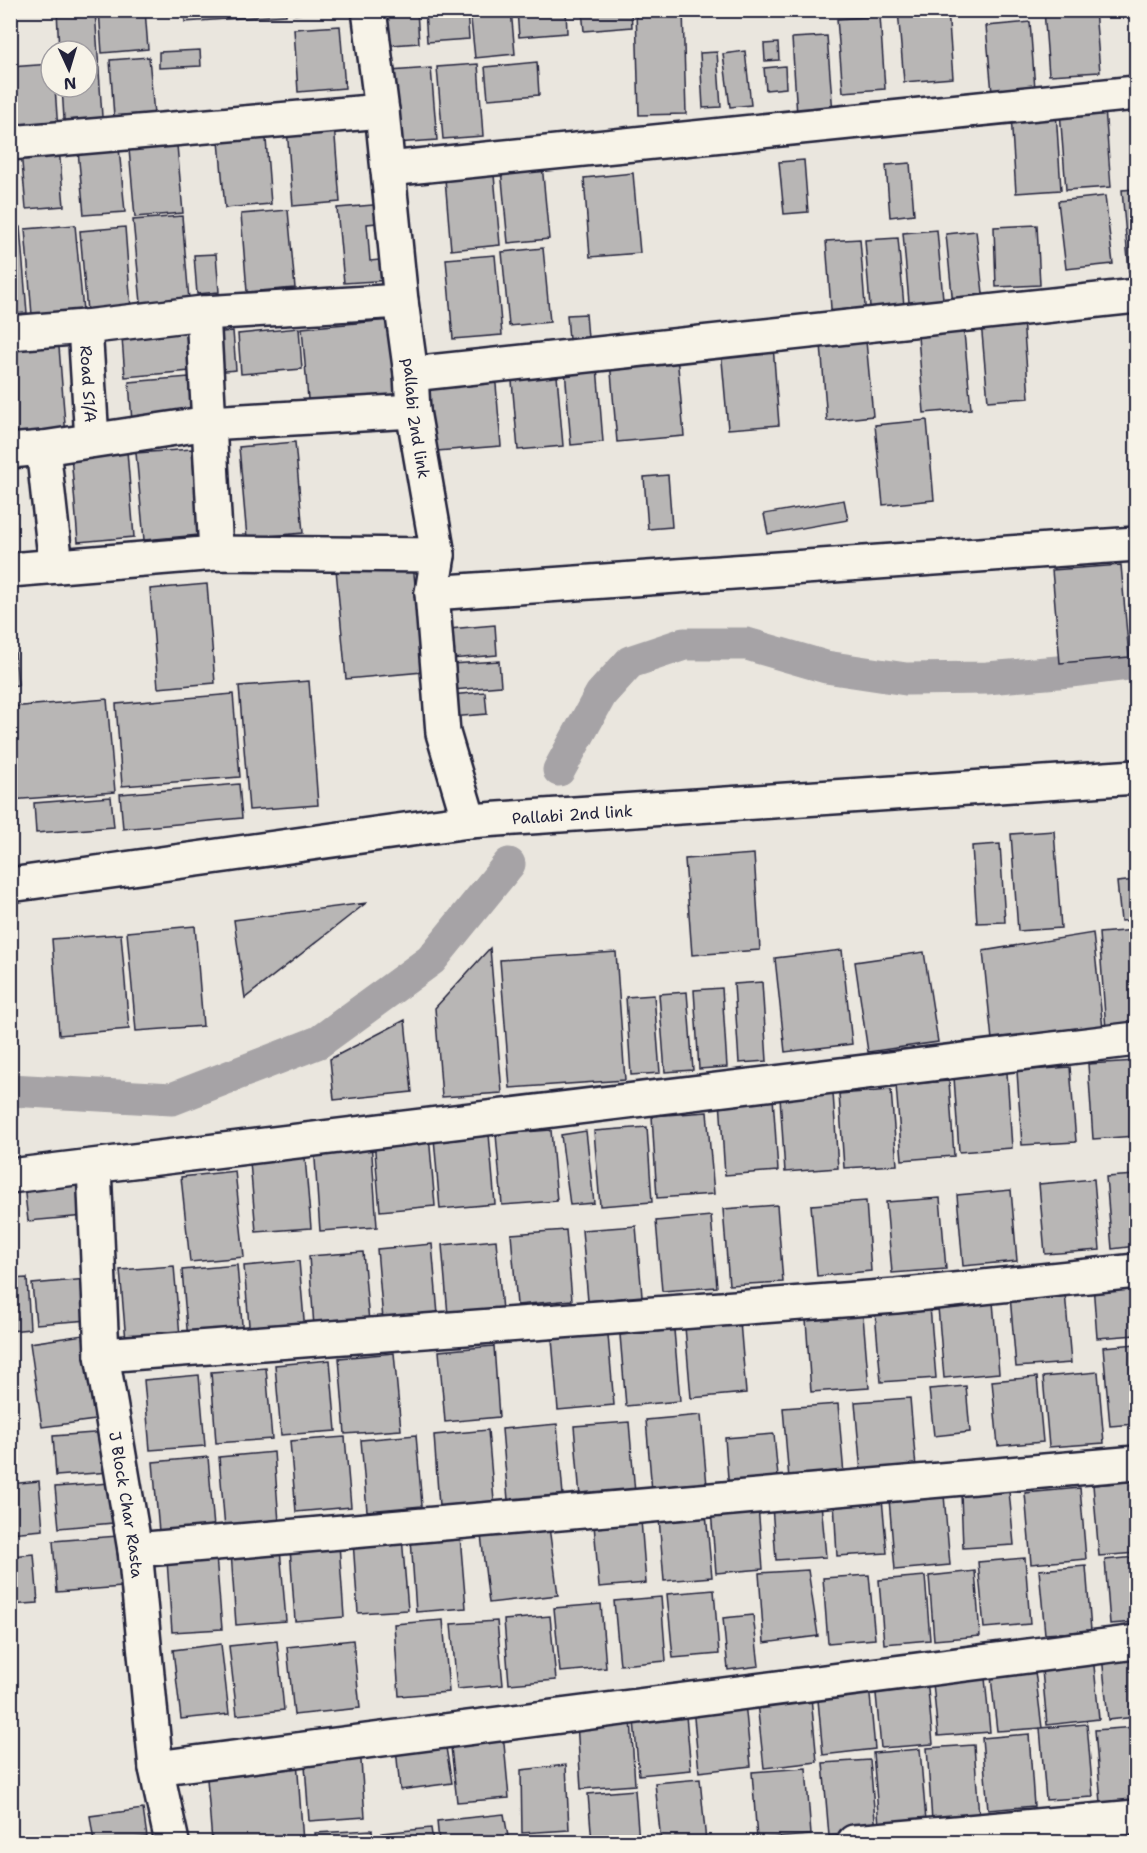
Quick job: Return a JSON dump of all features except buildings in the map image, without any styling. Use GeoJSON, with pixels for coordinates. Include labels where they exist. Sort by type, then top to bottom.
{"type":"FeatureCollection","features":[{"type":"Feature","properties":{"kind":"street","name":"pallabi 2nd link"},"geometry":{"type":"LineString","coordinates":[[369,10],[411,374],[413,411],[438,555],[432,593],[443,733],[468,821]]}},
{"type":"Feature","properties":{"kind":"street"},"geometry":{"type":"LineString","coordinates":[[388,169],[1137,93]]}},
{"type":"Feature","properties":{"kind":"street"},"geometry":{"type":"LineString","coordinates":[[10,144],[382,111]]}},
{"type":"Feature","properties":{"kind":"street"},"geometry":{"type":"LineString","coordinates":[[411,374],[1137,296]]}},
{"type":"Feature","properties":{"kind":"street"},"geometry":{"type":"LineString","coordinates":[[10,333],[203,313],[401,301]]}},
{"type":"Feature","properties":{"kind":"street"},"geometry":{"type":"LineString","coordinates":[[203,313],[216,553]]}},
{"type":"Feature","properties":{"kind":"street","name":"Road S1/A"},"geometry":{"type":"LineString","coordinates":[[85,327],[92,440]]}},
{"type":"Feature","properties":{"kind":"street"},"geometry":{"type":"LineString","coordinates":[[10,451],[209,423],[413,411]]}},
{"type":"Feature","properties":{"kind":"street"},"geometry":{"type":"LineString","coordinates":[[43,448],[56,566]]}},
{"type":"Feature","properties":{"kind":"street"},"geometry":{"type":"LineString","coordinates":[[432,593],[1137,544]]}},
{"type":"Feature","properties":{"kind":"street"},"geometry":{"type":"LineString","coordinates":[[10,570],[216,553],[438,555]]}},
{"type":"Feature","properties":{"kind":"street","name":"Pallabi 2nd link"},"geometry":{"type":"LineString","coordinates":[[10,885],[468,821],[1137,777]]}},
{"type":"Feature","properties":{"kind":"street"},"geometry":{"type":"LineString","coordinates":[[10,1176],[1137,1039]]}},
{"type":"Feature","properties":{"kind":"street","name":"J Block Char Rasta"},"geometry":{"type":"LineString","coordinates":[[94,1167],[102,1355],[135,1550],[156,1768],[172,1842]]}},
{"type":"Feature","properties":{"kind":"street"},"geometry":{"type":"LineString","coordinates":[[102,1355],[896,1296],[1137,1271]]}},
{"type":"Feature","properties":{"kind":"street"},"geometry":{"type":"LineString","coordinates":[[135,1550],[1137,1463]]}},
{"type":"Feature","properties":{"kind":"street"},"geometry":{"type":"LineString","coordinates":[[156,1768],[1137,1642]]}},
{"type":"Feature","properties":{"kind":"street"},"geometry":{"type":"LineString","coordinates":[[854,1842],[1137,1817]]}},
{"type":"Feature","properties":{"kind":"waterway"},"geometry":{"type":"LineString","coordinates":[[559,770],[601,694],[630,662],[684,644],[747,644],[826,667],[906,679],[987,678],[1136,663]]}},
{"type":"Feature","properties":{"kind":"waterway"},"geometry":{"type":"LineString","coordinates":[[10,1090],[172,1099],[319,1042],[431,960],[509,864]]}}]}
